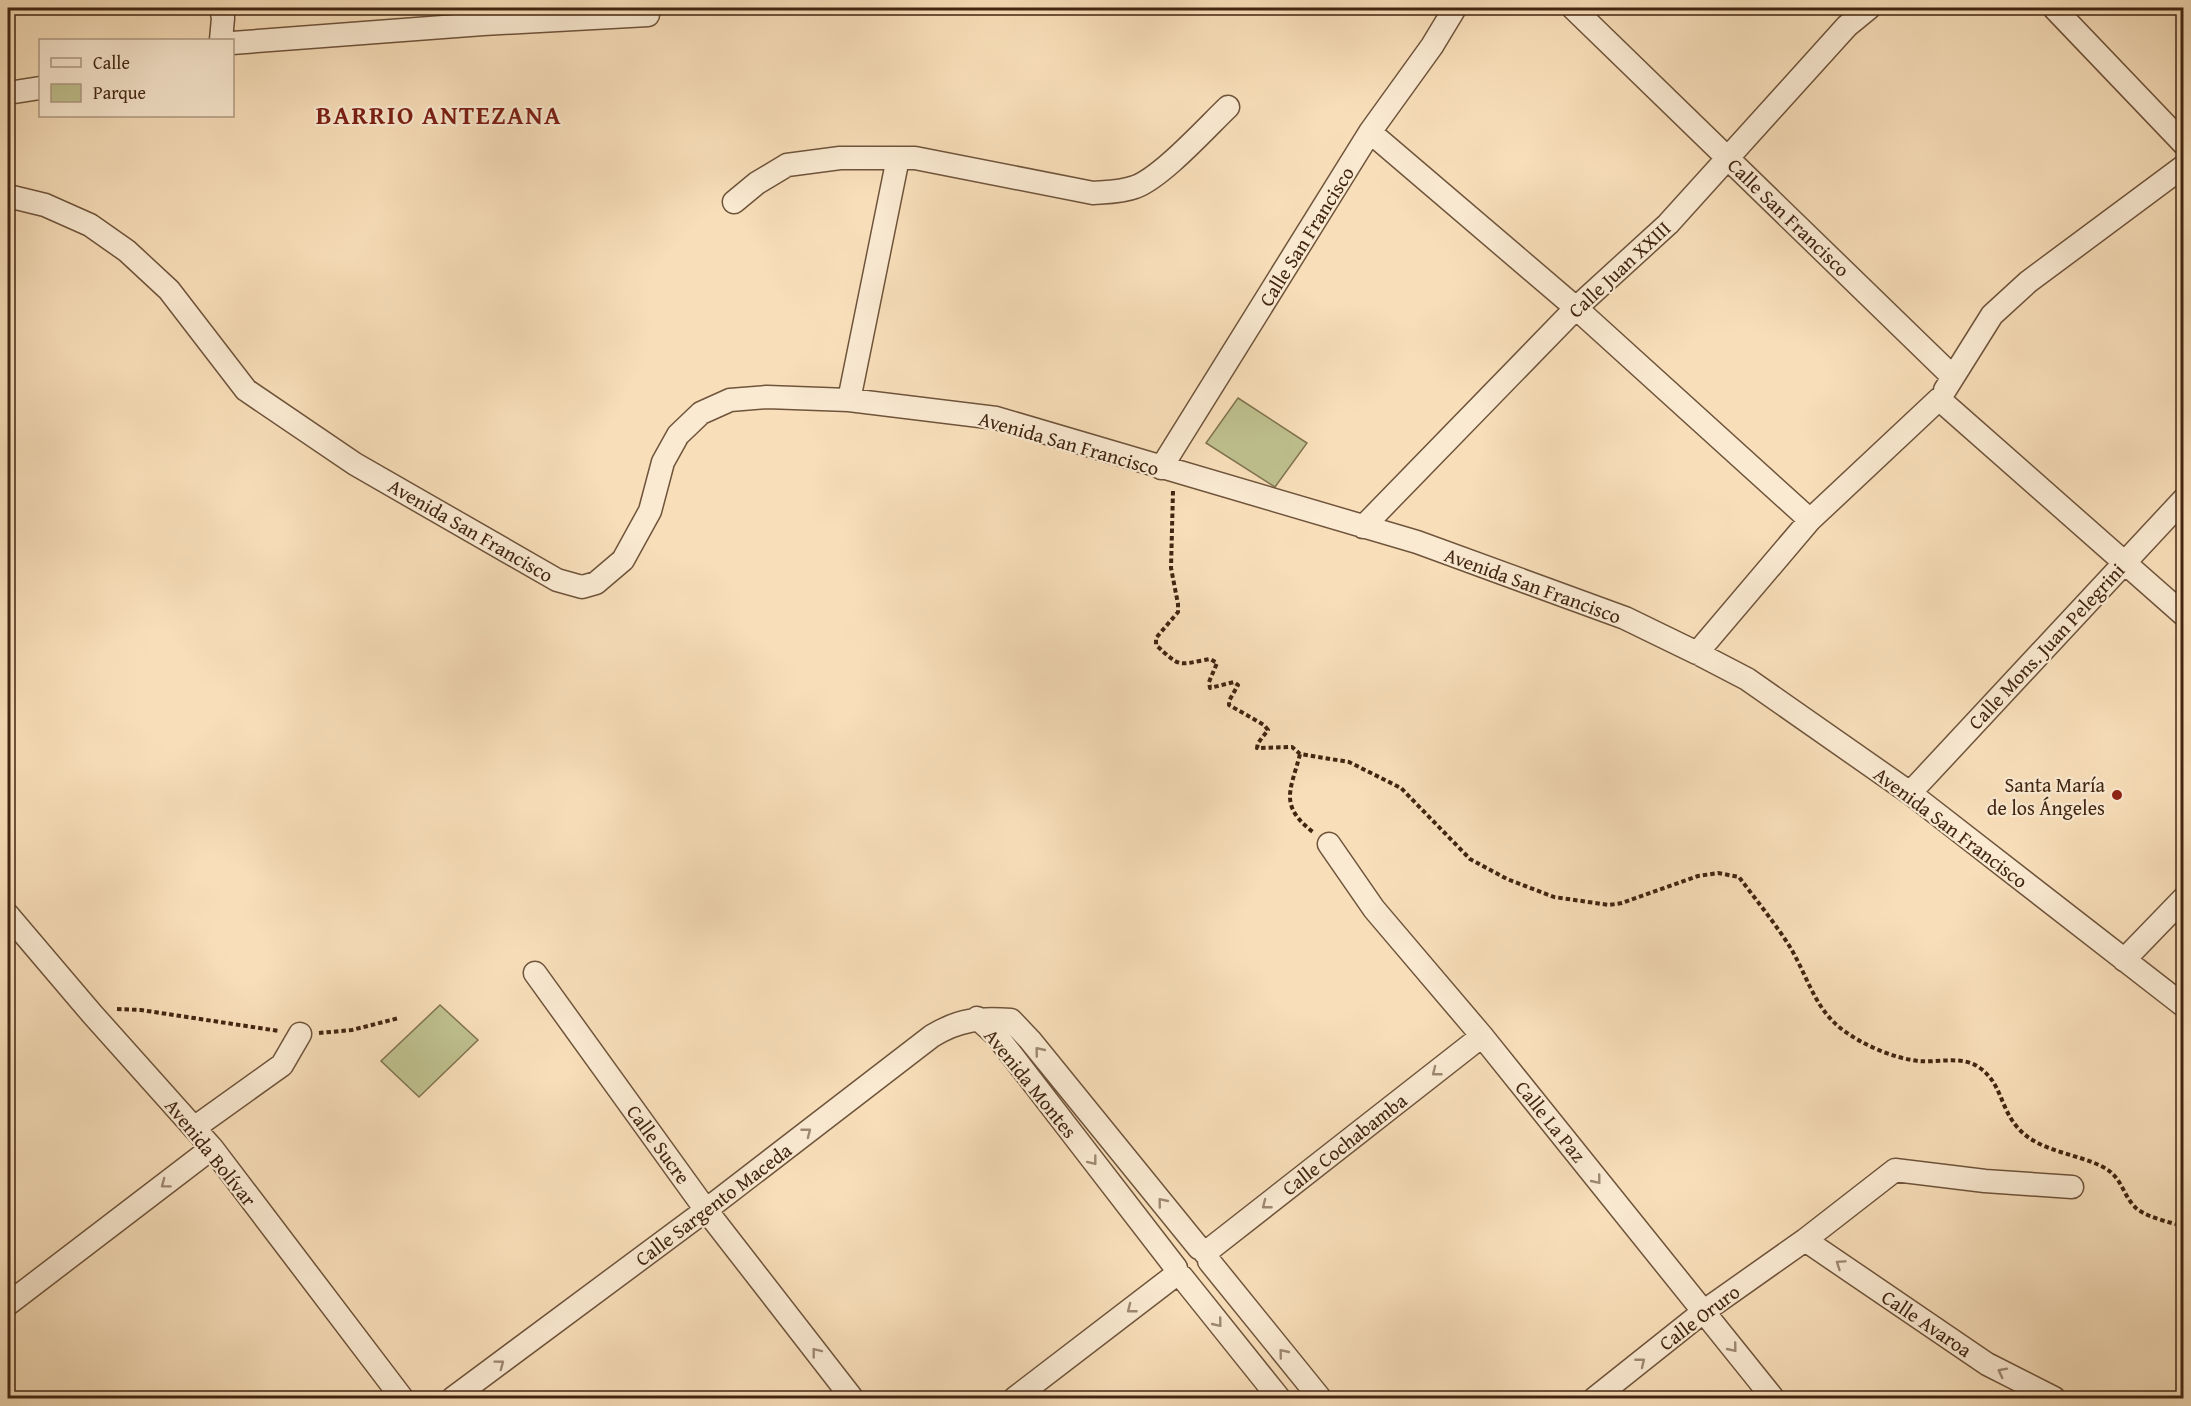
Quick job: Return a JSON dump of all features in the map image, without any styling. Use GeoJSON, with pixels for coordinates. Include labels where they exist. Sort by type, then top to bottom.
{"type":"FeatureCollection","features":[{"type":"Feature","properties":{"kind":"street"},"geometry":{"type":"LineString","coordinates":[[221,8],[223,18],[221,39]]}},
{"type":"Feature","properties":{"kind":"street","name":"Calle San Francisco"},"geometry":{"type":"LineString","coordinates":[[1167,470],[1370,132],[1432,46],[1455,8]]}},
{"type":"Feature","properties":{"kind":"street","name":"Calle San Francisco"},"geometry":{"type":"LineString","coordinates":[[1573,8],[1953,377]]}},
{"type":"Feature","properties":{"kind":"street","name":"Calle Juan XXIII"},"geometry":{"type":"LineString","coordinates":[[1363,527],[1576,308],[1668,224],[1847,26],[1869,8]]}},
{"type":"Feature","properties":{"kind":"street"},"geometry":{"type":"LineString","coordinates":[[2054,8],[2184,144]]}},
{"type":"Feature","properties":{"kind":"street"},"geometry":{"type":"LineString","coordinates":[[234,43],[471,25],[648,15]]}},
{"type":"Feature","properties":{"kind":"street"},"geometry":{"type":"LineString","coordinates":[[8,93],[39,88]]}},
{"type":"Feature","properties":{"kind":"street"},"geometry":{"type":"LineString","coordinates":[[734,202],[757,183],[787,165],[840,158],[926,160],[1093,193],[1122,190],[1137,187],[1155,177],[1228,107]]}},
{"type":"Feature","properties":{"kind":"street"},"geometry":{"type":"LineString","coordinates":[[1370,132],[1576,308],[1810,520]]}},
{"type":"Feature","properties":{"kind":"street"},"geometry":{"type":"LineString","coordinates":[[849,400],[898,158]]}},
{"type":"Feature","properties":{"kind":"street"},"geometry":{"type":"LineString","coordinates":[[1697,653],[1810,520],[1939,399],[1992,315],[2028,282],[2184,166]]}},
{"type":"Feature","properties":{"kind":"street","name":"Avenida San Francisco"},"geometry":{"type":"LineString","coordinates":[[8,196],[45,205],[90,225],[127,251],[169,290],[246,390],[355,464],[556,580],[582,587],[596,583],[622,560],[650,511],[663,462],[678,435],[701,413],[730,400],[767,397],[849,400],[996,418],[1417,542],[1625,618],[1697,653],[1748,679],[1910,793],[2184,1006]]}},
{"type":"Feature","properties":{"kind":"street"},"geometry":{"type":"LineString","coordinates":[[1939,399],[2184,615]]}},
{"type":"Feature","properties":{"kind":"street","name":"Calle Mons. Juan Pelegrini"},"geometry":{"type":"LineString","coordinates":[[1910,793],[2184,499]]}},
{"type":"Feature","properties":{"kind":"street","name":"Calle La Paz"},"geometry":{"type":"LineString","coordinates":[[1329,844],[1374,909],[1482,1036],[1773,1398]]}},
{"type":"Feature","properties":{"kind":"street"},"geometry":{"type":"LineString","coordinates":[[2124,960],[2184,898]]}},
{"type":"Feature","properties":{"kind":"street","name":"Avenida Bolívar"},"geometry":{"type":"LineString","coordinates":[[8,915],[93,1015],[212,1148],[402,1398]]}},
{"type":"Feature","properties":{"kind":"street","name":"Calle Sucre"},"geometry":{"type":"LineString","coordinates":[[535,973],[706,1210],[852,1398]]}},
{"type":"Feature","properties":{"kind":"street","name":"Calle Sargento Maceda"},"geometry":{"type":"LineString","coordinates":[[453,1398],[706,1210],[932,1036],[947,1026],[977,1018]]}},
{"type":"Feature","properties":{"kind":"street","name":"Avenida Montes"},"geometry":{"type":"LineString","coordinates":[[977,1018],[1011,1020],[1030,1040],[1320,1398]]}},
{"type":"Feature","properties":{"kind":"street","name":"Avenida Montes"},"geometry":{"type":"LineString","coordinates":[[977,1018],[997,1036],[1178,1273],[1279,1398]]}},
{"type":"Feature","properties":{"kind":"street"},"geometry":{"type":"LineString","coordinates":[[194,1128],[282,1065],[300,1034]]}},
{"type":"Feature","properties":{"kind":"street","name":"Calle Cochabamba"},"geometry":{"type":"LineString","coordinates":[[1178,1273],[1193,1281],[1203,1276],[1206,1272],[1204,1254],[1482,1036]]}},
{"type":"Feature","properties":{"kind":"street"},"geometry":{"type":"LineString","coordinates":[[8,1304],[212,1148]]}},
{"type":"Feature","properties":{"kind":"street","name":"Calle Oruro"},"geometry":{"type":"LineString","coordinates":[[1595,1398],[1703,1312],[1805,1240],[1895,1170],[1985,1181],[2072,1187]]}},
{"type":"Feature","properties":{"kind":"street","name":"Calle Avaroa"},"geometry":{"type":"LineString","coordinates":[[1805,1240],[1987,1364],[2054,1398]]}},
{"type":"Feature","properties":{"kind":"street"},"geometry":{"type":"LineString","coordinates":[[1015,1398],[1178,1273]]}},
{"type":"Feature","properties":{"kind":"path"},"geometry":{"type":"LineString","coordinates":[[1167,470],[1171,568],[1178,612],[1156,638],[1156,645],[1176,663],[1184,664],[1210,659],[1217,663],[1209,682],[1210,688],[1234,682],[1238,685],[1229,705],[1264,725],[1268,730],[1257,748],[1292,747],[1300,754],[1349,762],[1386,779],[1401,788],[1470,859],[1507,879],[1554,897],[1610,905],[1622,903],[1698,876],[1718,873],[1739,877],[1790,947],[1820,1006],[1842,1030],[1870,1046],[1892,1054],[1917,1060],[1960,1060],[1978,1066],[1995,1080],[2004,1107],[2018,1128],[2030,1138],[2041,1145],[2106,1168],[2125,1189],[2134,1207],[2162,1221],[2183,1226]]}},
{"type":"Feature","properties":{"kind":"path"},"geometry":{"type":"LineString","coordinates":[[1300,754],[1288,798],[1304,825],[1329,844]]}},
{"type":"Feature","properties":{"kind":"path"},"geometry":{"type":"LineString","coordinates":[[93,1015],[113,1009],[141,1010],[300,1034],[352,1030],[399,1018]]}},
{"type":"Feature","properties":{"kind":"green space"},"geometry":{"type":"Polygon","coordinates":[[[1238,398],[1307,443],[1275,487],[1206,443],[1238,398]]]}},
{"type":"Feature","properties":{"kind":"green space"},"geometry":{"type":"Polygon","coordinates":[[[440,1005],[478,1040],[419,1097],[381,1061],[440,1005]]]}},
{"type":"Feature","properties":{"kind":"place","name":"Santa María de los Ángeles"},"geometry":{"type":"Point","coordinates":[2117,795]}},
{"type":"Feature","properties":{"kind":"district","name":"BARRIO ANTEZANA"},"geometry":{"type":"Point","coordinates":[439,114]}}]}
